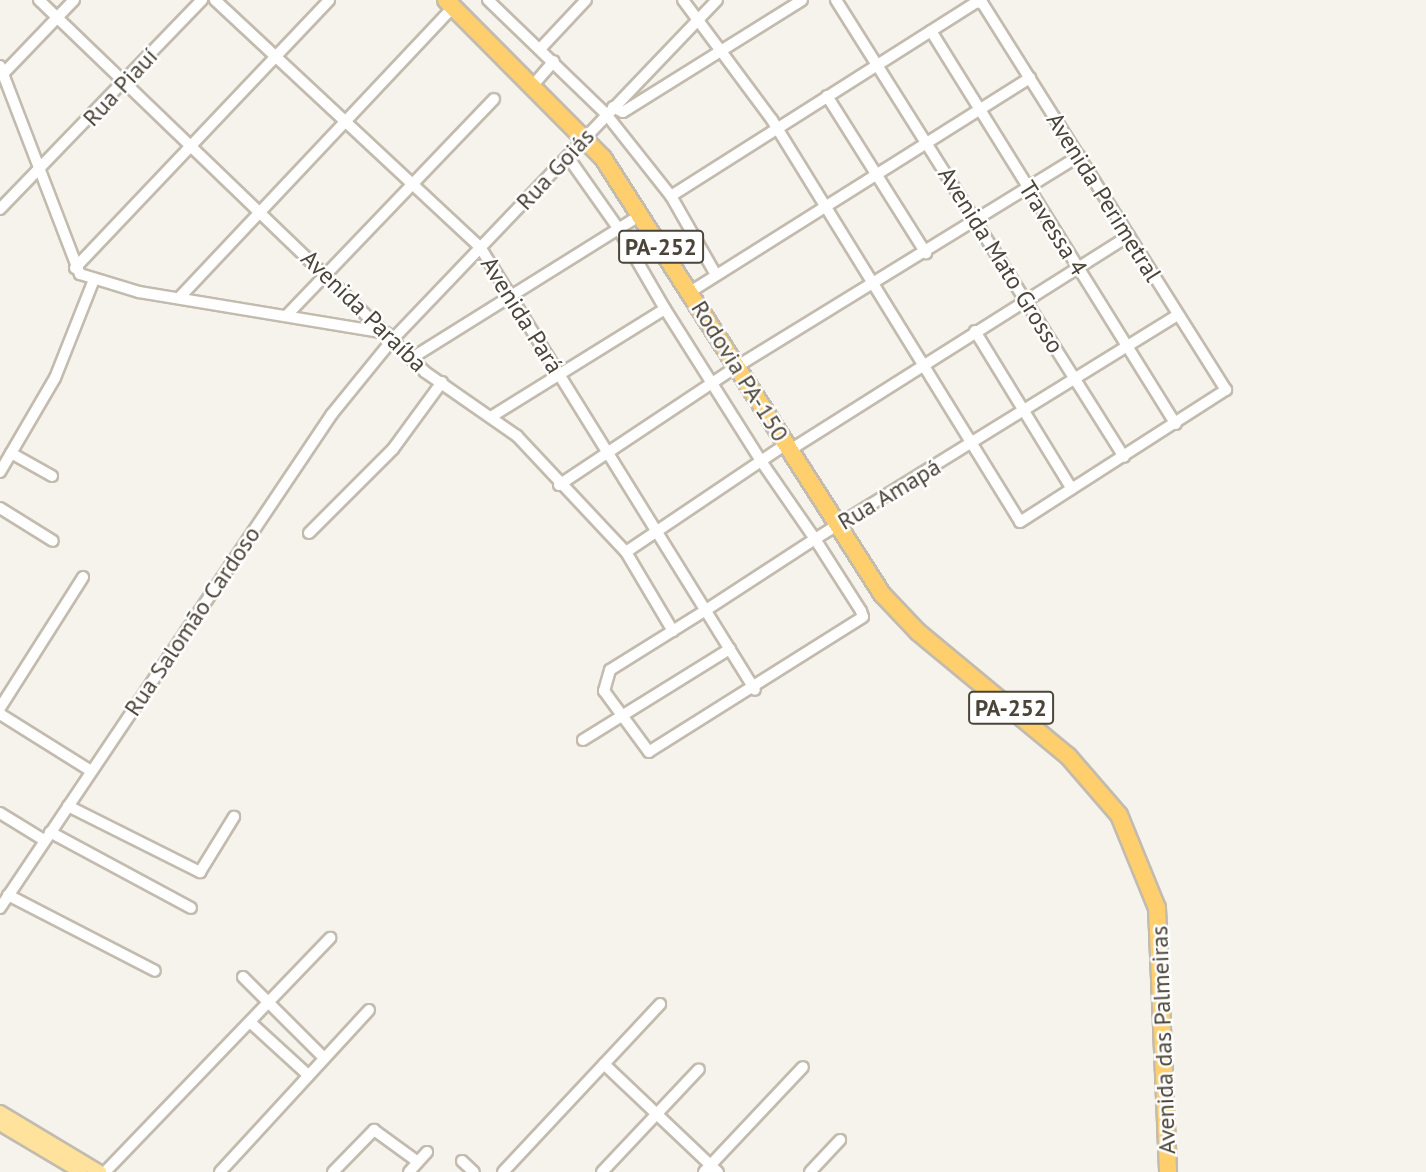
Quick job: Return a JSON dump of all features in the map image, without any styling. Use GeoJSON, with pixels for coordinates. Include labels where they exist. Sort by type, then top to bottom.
{"type":"FeatureCollection","features":[{"type":"Feature","properties":{"kind":"highway","name":"Rodovia PA-150"},"geometry":{"type":"LineString","coordinates":[[450,3],[586,136],[641,215],[836,526]]}},
{"type":"Feature","properties":{"kind":"highway","name":"Avenida das Palmeiras"},"geometry":{"type":"LineString","coordinates":[[836,526],[899,614],[1101,790],[1135,841],[1157,908],[1168,1172]]}},
{"type":"Feature","properties":{"kind":"main road"},"geometry":{"type":"LineString","coordinates":[[0,1112],[102,1172]]}},
{"type":"Feature","properties":{"kind":"main road"},"geometry":{"type":"LineString","coordinates":[[0,1124],[81,1172]]}},
{"type":"Feature","properties":{"kind":"street","name":"Avenida Paraíba"},"geometry":{"type":"LineString","coordinates":[[39,0],[390,336],[442,382],[494,415],[626,552],[673,631]]}},
{"type":"Feature","properties":{"kind":"street"},"geometry":{"type":"LineString","coordinates":[[74,0],[1,71],[75,268],[93,282],[287,315],[390,336]]}},
{"type":"Feature","properties":{"kind":"street","name":"Rua Piauí"},"geometry":{"type":"LineString","coordinates":[[0,208],[39,175],[202,0]]}},
{"type":"Feature","properties":{"kind":"street","name":"Avenida Pará"},"geometry":{"type":"LineString","coordinates":[[215,0],[480,247],[755,690]]}},
{"type":"Feature","properties":{"kind":"street"},"geometry":{"type":"LineString","coordinates":[[75,268],[329,0]]}},
{"type":"Feature","properties":{"kind":"street"},"geometry":{"type":"LineString","coordinates":[[488,0],[610,111],[671,196],[716,275]]}},
{"type":"Feature","properties":{"kind":"street"},"geometry":{"type":"LineString","coordinates":[[540,49],[586,0]]}},
{"type":"Feature","properties":{"kind":"street"},"geometry":{"type":"LineString","coordinates":[[683,0],[701,17],[726,50],[776,128],[871,288],[1016,521],[1176,424]]}},
{"type":"Feature","properties":{"kind":"street","name":"Rua Goiás"},"geometry":{"type":"LineString","coordinates":[[390,336],[568,157],[717,0]]}},
{"type":"Feature","properties":{"kind":"street"},"geometry":{"type":"LineString","coordinates":[[610,111],[623,111],[726,50],[802,0]]}},
{"type":"Feature","properties":{"kind":"street","name":"Avenida Mato Grosso"},"geometry":{"type":"LineString","coordinates":[[836,0],[978,220],[1124,457]]}},
{"type":"Feature","properties":{"kind":"street"},"geometry":{"type":"LineString","coordinates":[[671,196],[981,2]]}},
{"type":"Feature","properties":{"kind":"street","name":"Avenida Perimetral"},"geometry":{"type":"LineString","coordinates":[[981,2],[1226,390],[1176,424]]}},
{"type":"Feature","properties":{"kind":"street"},"geometry":{"type":"LineString","coordinates":[[179,298],[345,122],[450,3]]}},
{"type":"Feature","properties":{"kind":"street","name":"Travessa 4"},"geometry":{"type":"LineString","coordinates":[[931,31],[1176,424]]}},
{"type":"Feature","properties":{"kind":"street"},"geometry":{"type":"LineString","coordinates":[[534,84],[554,61]]}},
{"type":"Feature","properties":{"kind":"street"},"geometry":{"type":"LineString","coordinates":[[690,292],[821,206],[1030,78]]}},
{"type":"Feature","properties":{"kind":"street"},"geometry":{"type":"LineString","coordinates":[[827,96],[926,253]]}},
{"type":"Feature","properties":{"kind":"street"},"geometry":{"type":"LineString","coordinates":[[287,315],[494,99]]}},
{"type":"Feature","properties":{"kind":"street"},"geometry":{"type":"LineString","coordinates":[[559,485],[736,367],[871,288],[1079,156]]}},
{"type":"Feature","properties":{"kind":"street"},"geometry":{"type":"LineString","coordinates":[[568,157],[618,228],[665,309],[863,617],[661,750],[646,750],[622,718]]}},
{"type":"Feature","properties":{"kind":"street"},"geometry":{"type":"LineString","coordinates":[[415,356],[641,215]]}},
{"type":"Feature","properties":{"kind":"street"},"geometry":{"type":"LineString","coordinates":[[626,552],[761,461],[788,447],[1129,236]]}},
{"type":"Feature","properties":{"kind":"street"},"geometry":{"type":"LineString","coordinates":[[0,472],[54,378],[93,282]]}},
{"type":"Feature","properties":{"kind":"street"},"geometry":{"type":"LineString","coordinates":[[494,415],[665,309]]}},
{"type":"Feature","properties":{"kind":"street","name":"Rua Amapá"},"geometry":{"type":"LineString","coordinates":[[622,718],[604,679],[836,526],[1178,315]]}},
{"type":"Feature","properties":{"kind":"street"},"geometry":{"type":"LineString","coordinates":[[975,331],[1072,489]]}},
{"type":"Feature","properties":{"kind":"street","name":"Rua Salomão Cardoso"},"geometry":{"type":"LineString","coordinates":[[3,903],[309,447],[390,336]]}},
{"type":"Feature","properties":{"kind":"street"},"geometry":{"type":"LineString","coordinates":[[309,533],[393,449],[442,382]]}},
{"type":"Feature","properties":{"kind":"street"},"geometry":{"type":"LineString","coordinates":[[11,453],[52,476]]}},
{"type":"Feature","properties":{"kind":"street"},"geometry":{"type":"LineString","coordinates":[[0,508],[53,541]]}},
{"type":"Feature","properties":{"kind":"street"},"geometry":{"type":"LineString","coordinates":[[0,708],[83,577]]}},
{"type":"Feature","properties":{"kind":"street"},"geometry":{"type":"LineString","coordinates":[[583,740],[730,649]]}},
{"type":"Feature","properties":{"kind":"street"},"geometry":{"type":"LineString","coordinates":[[0,714],[91,771]]}},
{"type":"Feature","properties":{"kind":"street"},"geometry":{"type":"LineString","coordinates":[[68,806],[200,872],[234,817]]}},
{"type":"Feature","properties":{"kind":"street"},"geometry":{"type":"LineString","coordinates":[[0,813],[191,908]]}},
{"type":"Feature","properties":{"kind":"street"},"geometry":{"type":"LineString","coordinates":[[3,903],[155,971]]}},
{"type":"Feature","properties":{"kind":"street"},"geometry":{"type":"LineString","coordinates":[[102,1172],[330,939]]}},
{"type":"Feature","properties":{"kind":"street"},"geometry":{"type":"LineString","coordinates":[[243,977],[266,1005],[324,1058]]}},
{"type":"Feature","properties":{"kind":"street"},"geometry":{"type":"LineString","coordinates":[[503,1172],[660,1004]]}},
{"type":"Feature","properties":{"kind":"street"},"geometry":{"type":"LineString","coordinates":[[220,1172],[369,1010]]}},
{"type":"Feature","properties":{"kind":"street"},"geometry":{"type":"LineString","coordinates":[[250,1022],[308,1075]]}},
{"type":"Feature","properties":{"kind":"street"},"geometry":{"type":"LineString","coordinates":[[604,1064],[711,1170],[803,1067]]}},
{"type":"Feature","properties":{"kind":"street"},"geometry":{"type":"LineString","coordinates":[[603,1172],[699,1069]]}},
{"type":"Feature","properties":{"kind":"street"},"geometry":{"type":"LineString","coordinates":[[333,1172],[374,1130],[418,1162]]}},
{"type":"Feature","properties":{"kind":"street"},"geometry":{"type":"LineString","coordinates":[[810,1172],[840,1140]]}},
{"type":"Feature","properties":{"kind":"street"},"geometry":{"type":"LineString","coordinates":[[409,1172],[428,1152]]}},
{"type":"Feature","properties":{"kind":"street"},"geometry":{"type":"LineString","coordinates":[[462,1161],[474,1172]]}}]}
